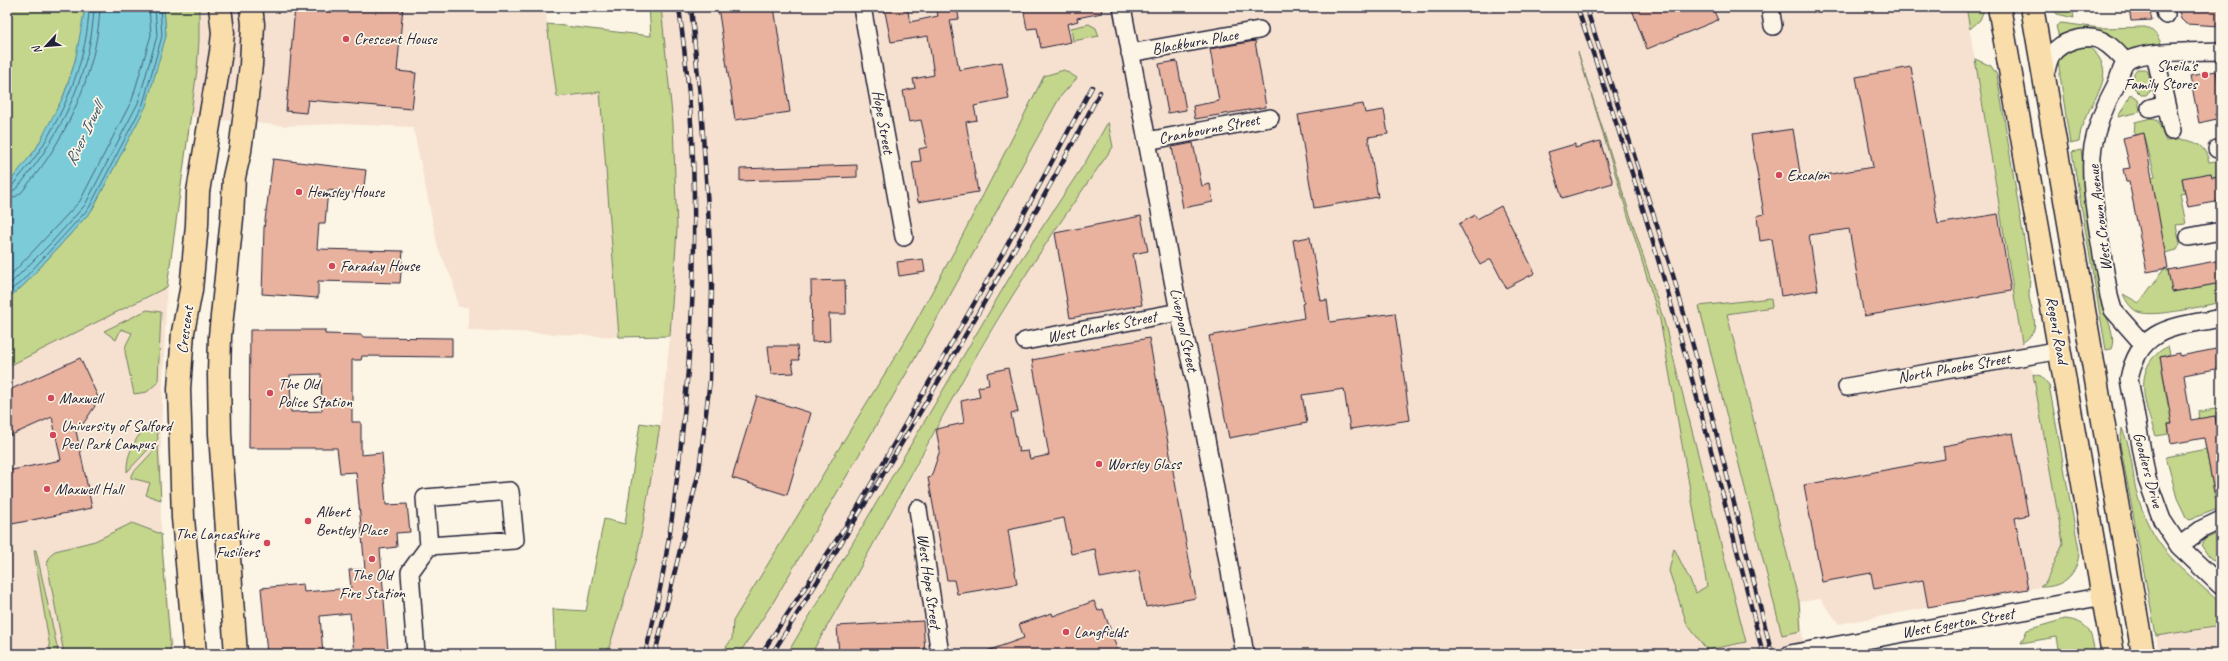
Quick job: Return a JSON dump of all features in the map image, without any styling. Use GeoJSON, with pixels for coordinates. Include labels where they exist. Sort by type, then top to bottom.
{"type":"FeatureCollection","features":[{"type":"Feature","properties":{"kind":"highway","name":"Crescent"},"geometry":{"type":"LineString","coordinates":[[195,654],[183,518],[179,389],[184,332],[196,237],[198,192],[223,34],[220,7]]}},
{"type":"Feature","properties":{"kind":"highway"},"geometry":{"type":"LineString","coordinates":[[236,654],[220,434],[220,360],[234,177],[240,152],[251,65],[251,7]]}},
{"type":"Feature","properties":{"kind":"highway","name":"Regent Road"},"geometry":{"type":"LineString","coordinates":[[1999,7],[2061,350],[2113,654]]}},
{"type":"Feature","properties":{"kind":"highway","name":"Regent Road"},"geometry":{"type":"LineString","coordinates":[[2032,7],[2143,654]]}},
{"type":"Feature","properties":{"kind":"street","name":"Hope Street"},"geometry":{"type":"LineString","coordinates":[[862,7],[904,237]]}},
{"type":"Feature","properties":{"kind":"street","name":"Liverpool Street"},"geometry":{"type":"LineString","coordinates":[[1122,7],[1179,312],[1196,384],[1245,654]]}},
{"type":"Feature","properties":{"kind":"street"},"geometry":{"type":"LineString","coordinates":[[1770,7],[1773,26]]}},
{"type":"Feature","properties":{"kind":"street","name":"Blackburn Place"},"geometry":{"type":"LineString","coordinates":[[1130,53],[1259,30]]}},
{"type":"Feature","properties":{"kind":"street"},"geometry":{"type":"LineString","coordinates":[[2045,80],[2048,63],[2053,53],[2067,42],[2082,38],[2098,39],[2111,46],[2126,62],[2138,56],[2219,51]]}},
{"type":"Feature","properties":{"kind":"street"},"geometry":{"type":"LineString","coordinates":[[2155,54],[2158,106],[2172,131]]}},
{"type":"Feature","properties":{"kind":"street","name":"West Crown Avenue"},"geometry":{"type":"LineString","coordinates":[[2126,62],[2107,101],[2097,131],[2093,146],[2093,181],[2109,296],[2113,310],[2143,344]]}},
{"type":"Feature","properties":{"kind":"street","name":"Cranbourne Street"},"geometry":{"type":"LineString","coordinates":[[1147,141],[1270,118]]}},
{"type":"Feature","properties":{"kind":"street"},"geometry":{"type":"LineString","coordinates":[[2189,237],[2221,231]]}},
{"type":"Feature","properties":{"kind":"street","name":"West Charles Street"},"geometry":{"type":"LineString","coordinates":[[1025,341],[1179,312]]}},
{"type":"Feature","properties":{"kind":"street"},"geometry":{"type":"LineString","coordinates":[[2143,344],[2151,337],[2172,327],[2221,318]]}},
{"type":"Feature","properties":{"kind":"street","name":"Goodiers Drive"},"geometry":{"type":"LineString","coordinates":[[2143,344],[2132,362],[2129,379],[2147,479],[2162,520],[2179,546],[2221,586]]}},
{"type":"Feature","properties":{"kind":"street","name":"North Phoebe Street"},"geometry":{"type":"LineString","coordinates":[[1847,387],[2061,350]]}},
{"type":"Feature","properties":{"kind":"street"},"geometry":{"type":"LineString","coordinates":[[416,654],[410,572],[429,546],[425,498],[510,491],[515,540],[429,546]]}},
{"type":"Feature","properties":{"kind":"street","name":"West Hope Street"},"geometry":{"type":"LineString","coordinates":[[918,509],[940,654]]}},
{"type":"Feature","properties":{"kind":"street"},"geometry":{"type":"LineString","coordinates":[[2179,546],[2202,529],[2221,520]]}},
{"type":"Feature","properties":{"kind":"street","name":"West Egerton Street"},"geometry":{"type":"LineString","coordinates":[[1790,654],[2104,596]]}},
{"type":"Feature","properties":{"kind":"shaded area"},"geometry":{"type":"Polygon","coordinates":[[[164,7],[545,7],[557,97],[600,91],[619,337],[468,330],[468,307],[458,307],[453,282],[438,248],[413,127],[338,124],[285,126],[191,117],[167,287],[161,432],[161,534],[173,654],[7,654],[7,299],[24,285],[92,210],[146,106],[166,36],[164,7]]]}},
{"type":"Feature","properties":{"kind":"shaded area"},"geometry":{"type":"Polygon","coordinates":[[[649,7],[1966,7],[2022,343],[2033,374],[2063,543],[2046,582],[2040,587],[1839,624],[1820,599],[1800,602],[1804,654],[811,654],[905,489],[963,380],[1050,234],[1034,247],[1014,270],[787,654],[607,654],[637,557],[660,426],[670,336],[677,229],[649,7]]]}},
{"type":"Feature","properties":{"kind":"shaded area"},"geometry":{"type":"Polygon","coordinates":[[[2221,626],[2221,654],[2159,654],[2156,636],[2221,626]]]}},
{"type":"Feature","properties":{"kind":"green space"},"geometry":{"type":"Polygon","coordinates":[[[7,7],[85,7],[82,31],[76,56],[61,103],[38,146],[23,167],[7,185],[7,7]]]}},
{"type":"Feature","properties":{"kind":"green space"},"geometry":{"type":"Polygon","coordinates":[[[164,7],[199,7],[197,70],[167,287],[7,367],[7,299],[24,285],[92,210],[122,152],[166,36],[164,7]]]}},
{"type":"Feature","properties":{"kind":"green space"},"geometry":{"type":"Polygon","coordinates":[[[649,7],[661,7],[673,124],[677,229],[670,336],[619,337],[600,92],[557,97],[547,24],[651,36],[649,7]]]}},
{"type":"Feature","properties":{"kind":"green space"},"geometry":{"type":"Polygon","coordinates":[[[1966,7],[1985,7],[1980,20],[1970,29],[1966,7]]]}},
{"type":"Feature","properties":{"kind":"green space"},"geometry":{"type":"Polygon","coordinates":[[[2052,7],[2072,7],[2074,18],[2057,14],[2052,7]]]}},
{"type":"Feature","properties":{"kind":"green space"},"geometry":{"type":"Polygon","coordinates":[[[2061,23],[2100,28],[2145,27],[2156,34],[2162,47],[2133,52],[2128,51],[2118,42],[2059,38],[2056,26],[2061,23]]]}},
{"type":"Feature","properties":{"kind":"green space"},"geometry":{"type":"Polygon","coordinates":[[[1089,24],[1096,28],[1099,36],[1073,41],[1071,28],[1089,24]]]}},
{"type":"Feature","properties":{"kind":"green space"},"geometry":{"type":"Polygon","coordinates":[[[2089,47],[2098,56],[2103,65],[2104,74],[2099,92],[2083,123],[2079,142],[2070,144],[2058,61],[2071,48],[2089,47]]]}},
{"type":"Feature","properties":{"kind":"green space"},"geometry":{"type":"Polygon","coordinates":[[[1578,52],[1664,321],[1746,642],[1707,650],[1687,624],[1669,571],[1674,548],[1696,593],[1707,586],[1660,320],[1578,52]]]}},
{"type":"Feature","properties":{"kind":"green space"},"geometry":{"type":"Polygon","coordinates":[[[1975,59],[1991,66],[1997,75],[2030,276],[2029,295],[2034,327],[2029,338],[2022,343],[1975,59]]]}},
{"type":"Feature","properties":{"kind":"green space"},"geometry":{"type":"Polygon","coordinates":[[[2137,69],[2146,69],[2149,74],[2151,91],[2146,95],[2141,95],[2134,88],[2134,73],[2137,69]]]}},
{"type":"Feature","properties":{"kind":"green space"},"geometry":{"type":"Polygon","coordinates":[[[1064,70],[1077,78],[1060,97],[913,362],[774,601],[739,654],[721,654],[732,639],[733,621],[906,339],[956,248],[1044,76],[1064,70]]]}},
{"type":"Feature","properties":{"kind":"green space"},"geometry":{"type":"Polygon","coordinates":[[[2131,94],[2138,99],[2140,112],[2118,117],[2131,94]]]}},
{"type":"Feature","properties":{"kind":"green space"},"geometry":{"type":"Polygon","coordinates":[[[2151,118],[2158,121],[2166,141],[2187,140],[2193,142],[2198,144],[2203,149],[2209,162],[2221,160],[2221,176],[2212,177],[2211,173],[2182,179],[2185,193],[2180,194],[2186,224],[2176,225],[2180,244],[2177,250],[2165,253],[2151,177],[2155,176],[2144,134],[2134,135],[2135,122],[2151,118]]]}},
{"type":"Feature","properties":{"kind":"green space"},"geometry":{"type":"Polygon","coordinates":[[[1108,122],[1113,147],[1053,233],[1015,291],[979,351],[869,552],[811,654],[787,654],[1014,270],[1086,161],[1108,122]]]}},
{"type":"Feature","properties":{"kind":"green space"},"geometry":{"type":"Polygon","coordinates":[[[2081,150],[2104,311],[2110,325],[2113,340],[2111,349],[2106,350],[2072,152],[2081,150]]]}},
{"type":"Feature","properties":{"kind":"green space"},"geometry":{"type":"Polygon","coordinates":[[[2164,269],[2168,270],[2173,292],[2221,283],[2221,302],[2167,313],[2155,314],[2135,311],[2123,294],[2139,303],[2164,269]]]}},
{"type":"Feature","properties":{"kind":"green space"},"geometry":{"type":"Polygon","coordinates":[[[1771,298],[1772,307],[1727,314],[1799,602],[1801,631],[1782,635],[1699,306],[1771,298]]]}},
{"type":"Feature","properties":{"kind":"green space"},"geometry":{"type":"Polygon","coordinates":[[[147,310],[161,312],[158,382],[147,392],[134,394],[125,352],[126,345],[132,333],[121,329],[116,340],[104,331],[147,310]]]}},
{"type":"Feature","properties":{"kind":"green space"},"geometry":{"type":"Polygon","coordinates":[[[2168,346],[2170,354],[2160,357],[2168,405],[2183,421],[2168,424],[2169,434],[2156,436],[2145,399],[2145,375],[2149,364],[2156,354],[2168,346]]]}},
{"type":"Feature","properties":{"kind":"green space"},"geometry":{"type":"Polygon","coordinates":[[[2033,374],[2041,376],[2049,385],[2079,550],[2076,566],[2073,572],[2063,582],[2049,587],[2040,587],[2046,582],[2063,543],[2033,374]]]}},
{"type":"Feature","properties":{"kind":"green space"},"geometry":{"type":"Polygon","coordinates":[[[2221,408],[2221,425],[2217,426],[2215,416],[2199,419],[2198,412],[2221,408]]]}},
{"type":"Feature","properties":{"kind":"green space"},"geometry":{"type":"Polygon","coordinates":[[[640,423],[660,426],[637,558],[607,654],[555,654],[553,609],[586,611],[604,519],[625,524],[640,423]]]}},
{"type":"Feature","properties":{"kind":"green space"},"geometry":{"type":"Polygon","coordinates":[[[145,427],[157,431],[158,439],[127,472],[128,459],[132,448],[145,427]]]}},
{"type":"Feature","properties":{"kind":"green space"},"geometry":{"type":"Polygon","coordinates":[[[2122,428],[2129,447],[2136,490],[2150,528],[2169,555],[2221,604],[2221,626],[2156,636],[2120,444],[2122,428]]]}},
{"type":"Feature","properties":{"kind":"green space"},"geometry":{"type":"Polygon","coordinates":[[[158,446],[161,500],[146,495],[150,483],[131,478],[131,475],[158,446]]]}},
{"type":"Feature","properties":{"kind":"green space"},"geometry":{"type":"Polygon","coordinates":[[[2206,449],[2215,498],[2221,497],[2221,508],[2190,519],[2186,517],[2177,498],[2166,457],[2206,449]]]}},
{"type":"Feature","properties":{"kind":"green space"},"geometry":{"type":"Polygon","coordinates":[[[132,523],[161,534],[171,654],[64,654],[47,563],[51,554],[55,551],[95,541],[132,523]]]}},
{"type":"Feature","properties":{"kind":"green space"},"geometry":{"type":"Polygon","coordinates":[[[2221,532],[2221,566],[2209,557],[2201,545],[2205,539],[2221,532]]]}},
{"type":"Feature","properties":{"kind":"green space"},"geometry":{"type":"Polygon","coordinates":[[[34,550],[36,550],[58,651],[55,654],[51,654],[34,550]]]}},
{"type":"Feature","properties":{"kind":"green space"},"geometry":{"type":"Polygon","coordinates":[[[2065,619],[2080,623],[2088,629],[2095,654],[2060,654],[2057,637],[2021,643],[2027,630],[2065,619]]]}},
{"type":"Feature","properties":{"kind":"water","name":"River Irwell"},"geometry":{"type":"Polygon","coordinates":[[[85,7],[164,7],[166,36],[146,106],[92,210],[24,285],[7,299],[7,185],[36,149],[64,95],[75,62],[85,7]]]}},
{"type":"Feature","properties":{"kind":"building","name":"Crescent House"},"geometry":{"type":"Polygon","coordinates":[[[295,7],[403,7],[397,71],[416,73],[412,109],[308,100],[306,113],[286,111],[295,7]]]}},
{"type":"Feature","properties":{"kind":"building"},"geometry":{"type":"Polygon","coordinates":[[[718,7],[774,7],[790,112],[735,120],[718,7]]]}},
{"type":"Feature","properties":{"kind":"building"},"geometry":{"type":"Polygon","coordinates":[[[884,7],[907,7],[910,22],[938,16],[937,10],[957,7],[959,19],[950,20],[959,70],[1002,62],[1009,99],[974,106],[977,120],[966,122],[978,192],[918,202],[912,162],[921,161],[919,149],[927,147],[921,120],[909,122],[903,91],[915,88],[913,79],[934,75],[928,36],[891,42],[884,7]]]}},
{"type":"Feature","properties":{"kind":"building"},"geometry":{"type":"Polygon","coordinates":[[[1023,7],[1101,7],[1102,13],[1077,18],[1078,21],[1067,24],[1071,42],[1041,48],[1037,28],[1027,29],[1023,7]]]}},
{"type":"Feature","properties":{"kind":"building"},"geometry":{"type":"Polygon","coordinates":[[[1631,7],[1712,7],[1718,20],[1647,49],[1631,7]]]}},
{"type":"Feature","properties":{"kind":"building"},"geometry":{"type":"Polygon","coordinates":[[[2129,7],[2149,7],[2152,20],[2131,21],[2129,7]]]}},
{"type":"Feature","properties":{"kind":"building"},"geometry":{"type":"Polygon","coordinates":[[[2178,7],[2221,7],[2221,26],[2186,24],[2181,19],[2178,7]]]}},
{"type":"Feature","properties":{"kind":"building"},"geometry":{"type":"Polygon","coordinates":[[[1255,41],[1266,107],[1195,119],[1193,106],[1219,101],[1210,49],[1255,41]]]}},
{"type":"Feature","properties":{"kind":"building"},"geometry":{"type":"Polygon","coordinates":[[[1177,61],[1186,110],[1168,113],[1159,64],[1177,61]]]}},
{"type":"Feature","properties":{"kind":"building"},"geometry":{"type":"Polygon","coordinates":[[[1911,67],[1938,224],[1998,214],[2011,291],[1864,316],[1849,229],[1809,235],[1818,290],[1781,296],[1772,239],[1760,241],[1757,216],[1764,214],[1751,135],[1793,129],[1801,179],[1873,167],[1856,77],[1911,67]]]}},
{"type":"Feature","properties":{"kind":"building"},"geometry":{"type":"Polygon","coordinates":[[[2216,71],[2221,98],[2221,118],[2199,123],[2190,76],[2216,71]]]}},
{"type":"Feature","properties":{"kind":"building"},"geometry":{"type":"Polygon","coordinates":[[[1363,104],[1365,113],[1384,110],[1388,134],[1368,137],[1378,197],[1314,208],[1298,115],[1363,104]]]}},
{"type":"Feature","properties":{"kind":"building"},"geometry":{"type":"Polygon","coordinates":[[[2144,133],[2168,268],[2147,272],[2129,182],[2126,182],[2123,169],[2130,168],[2123,138],[2144,133]]]}},
{"type":"Feature","properties":{"kind":"building"},"geometry":{"type":"Polygon","coordinates":[[[1600,141],[1613,183],[1562,198],[1548,152],[1575,144],[1575,148],[1600,141]]]}},
{"type":"Feature","properties":{"kind":"building"},"geometry":{"type":"Polygon","coordinates":[[[1193,143],[1202,186],[1210,184],[1213,202],[1183,208],[1172,147],[1193,143]]]}},
{"type":"Feature","properties":{"kind":"building"},"geometry":{"type":"Polygon","coordinates":[[[273,159],[366,170],[363,194],[328,190],[325,223],[319,223],[317,249],[403,251],[400,283],[318,281],[318,298],[262,294],[264,228],[273,159]]]}},
{"type":"Feature","properties":{"kind":"building"},"geometry":{"type":"Polygon","coordinates":[[[857,165],[857,177],[740,181],[740,169],[857,165]]]}},
{"type":"Feature","properties":{"kind":"building"},"geometry":{"type":"Polygon","coordinates":[[[2211,173],[2212,177],[2221,176],[2221,201],[2188,207],[2182,178],[2211,173]]]}},
{"type":"Feature","properties":{"kind":"building"},"geometry":{"type":"Polygon","coordinates":[[[1501,206],[1535,273],[1506,288],[1491,259],[1480,265],[1459,224],[1475,215],[1477,219],[1501,206]]]}},
{"type":"Feature","properties":{"kind":"building"},"geometry":{"type":"Polygon","coordinates":[[[1141,216],[1148,251],[1133,254],[1142,305],[1070,318],[1055,233],[1141,216]]]}},
{"type":"Feature","properties":{"kind":"building"},"geometry":{"type":"Polygon","coordinates":[[[1310,237],[1321,301],[1327,300],[1330,322],[1395,313],[1410,420],[1350,429],[1344,389],[1302,395],[1307,423],[1229,438],[1209,336],[1304,318],[1302,304],[1304,303],[1293,240],[1310,237]]]}},
{"type":"Feature","properties":{"kind":"building"},"geometry":{"type":"Polygon","coordinates":[[[923,259],[925,272],[899,276],[897,262],[923,259]]]}},
{"type":"Feature","properties":{"kind":"building"},"geometry":{"type":"Polygon","coordinates":[[[2221,260],[2221,283],[2172,292],[2168,270],[2221,260]]]}},
{"type":"Feature","properties":{"kind":"building"},"geometry":{"type":"Polygon","coordinates":[[[845,280],[846,314],[829,314],[830,341],[812,342],[811,281],[845,280]]]}},
{"type":"Feature","properties":{"kind":"building"},"geometry":{"type":"Polygon","coordinates":[[[250,330],[325,330],[325,334],[362,335],[362,337],[452,338],[452,357],[362,356],[361,360],[352,360],[352,422],[361,422],[361,455],[382,453],[386,505],[407,504],[410,532],[396,533],[397,547],[380,549],[388,651],[354,654],[350,613],[320,616],[323,654],[267,654],[261,588],[303,584],[304,592],[351,588],[349,570],[365,569],[356,472],[340,473],[337,448],[249,448],[250,330]],[[321,374],[290,375],[291,412],[322,411],[321,374]]]}},
{"type":"Feature","properties":{"kind":"building"},"geometry":{"type":"Polygon","coordinates":[[[1149,338],[1196,598],[1146,607],[1139,571],[1100,578],[1095,549],[1071,554],[1064,518],[1008,530],[1017,584],[957,594],[954,580],[947,580],[928,478],[931,477],[940,450],[936,429],[964,423],[961,401],[980,397],[978,387],[989,385],[987,373],[1008,368],[1018,412],[1011,414],[1019,452],[1028,451],[1030,459],[1049,455],[1032,360],[1149,338]]]}},
{"type":"Feature","properties":{"kind":"building"},"geometry":{"type":"Polygon","coordinates":[[[768,346],[797,346],[799,360],[792,360],[794,373],[771,374],[768,346]]]}},
{"type":"Feature","properties":{"kind":"building"},"geometry":{"type":"Polygon","coordinates":[[[2221,348],[2221,368],[2184,375],[2191,420],[2215,416],[2221,450],[2221,492],[2214,492],[2204,438],[2171,444],[2168,424],[2172,424],[2160,357],[2180,353],[2180,356],[2221,348]]]}},
{"type":"Feature","properties":{"kind":"building"},"geometry":{"type":"Polygon","coordinates":[[[80,358],[98,397],[92,399],[95,406],[83,424],[75,426],[92,508],[7,525],[7,471],[61,460],[52,417],[7,437],[7,391],[80,358]]]}},
{"type":"Feature","properties":{"kind":"building"},"geometry":{"type":"Polygon","coordinates":[[[757,396],[811,413],[787,495],[732,478],[757,396]]]}},
{"type":"Feature","properties":{"kind":"building"},"geometry":{"type":"Polygon","coordinates":[[[2013,433],[2028,515],[2015,518],[2028,589],[1928,607],[1923,580],[1874,589],[1871,573],[1822,582],[1804,485],[1945,459],[1943,446],[2013,433]]]}},
{"type":"Feature","properties":{"kind":"building","name":"Langfields"},"geometry":{"type":"Polygon","coordinates":[[[1094,601],[1098,611],[1103,609],[1119,654],[984,654],[984,652],[1024,638],[1019,624],[1052,613],[1053,616],[1094,601]]]}},
{"type":"Feature","properties":{"kind":"building"},"geometry":{"type":"Polygon","coordinates":[[[923,621],[925,654],[839,654],[837,626],[923,621]]]}},
{"type":"Feature","properties":{"kind":"railway"},"geometry":{"type":"LineString","coordinates":[[645,654],[659,595],[674,505],[684,415],[694,262],[694,185],[692,146],[688,83],[679,7]]}},
{"type":"Feature","properties":{"kind":"railway"},"geometry":{"type":"LineString","coordinates":[[655,654],[699,471],[710,380],[712,286],[701,106],[691,7]]}},
{"type":"Feature","properties":{"kind":"railway"},"geometry":{"type":"LineString","coordinates":[[1577,7],[1655,247],[1722,491],[1763,654]]}},
{"type":"Feature","properties":{"kind":"railway"},"geometry":{"type":"LineString","coordinates":[[1586,7],[1673,275],[1705,388],[1772,654]]}},
{"type":"Feature","properties":{"kind":"railway"},"geometry":{"type":"LineString","coordinates":[[761,654],[855,512],[1004,251],[1092,87]]}},
{"type":"Feature","properties":{"kind":"railway"},"geometry":{"type":"LineString","coordinates":[[772,654],[858,516],[942,376],[1062,164],[1100,92]]}},
{"type":"Feature","properties":{"kind":"place","name":"Crescent House"},"geometry":{"type":"Point","coordinates":[346,39]}},
{"type":"Feature","properties":{"kind":"place","name":"Sheila's Family Stores"},"geometry":{"type":"Point","coordinates":[2205,75]}},
{"type":"Feature","properties":{"kind":"place","name":"Excalon"},"geometry":{"type":"Point","coordinates":[1779,175]}},
{"type":"Feature","properties":{"kind":"place","name":"Hemsley House"},"geometry":{"type":"Point","coordinates":[299,192]}},
{"type":"Feature","properties":{"kind":"place","name":"Faraday House"},"geometry":{"type":"Point","coordinates":[332,266]}},
{"type":"Feature","properties":{"kind":"place","name":"The Old Police Station"},"geometry":{"type":"Point","coordinates":[270,393]}},
{"type":"Feature","properties":{"kind":"place","name":"Maxwell"},"geometry":{"type":"Point","coordinates":[51,398]}},
{"type":"Feature","properties":{"kind":"place","name":"University of Salford Peel Park Campus"},"geometry":{"type":"Point","coordinates":[53,435]}},
{"type":"Feature","properties":{"kind":"place","name":"Worsley Glass"},"geometry":{"type":"Point","coordinates":[1099,464]}},
{"type":"Feature","properties":{"kind":"place","name":"Maxwell Hall"},"geometry":{"type":"Point","coordinates":[47,489]}},
{"type":"Feature","properties":{"kind":"place","name":"Albert Bentley Place"},"geometry":{"type":"Point","coordinates":[308,521]}},
{"type":"Feature","properties":{"kind":"place","name":"The Lancashire Fusiliers"},"geometry":{"type":"Point","coordinates":[267,543]}},
{"type":"Feature","properties":{"kind":"place","name":"The Old Fire Station"},"geometry":{"type":"Point","coordinates":[372,559]}},
{"type":"Feature","properties":{"kind":"place","name":"Langfields"},"geometry":{"type":"Point","coordinates":[1066,632]}}]}
